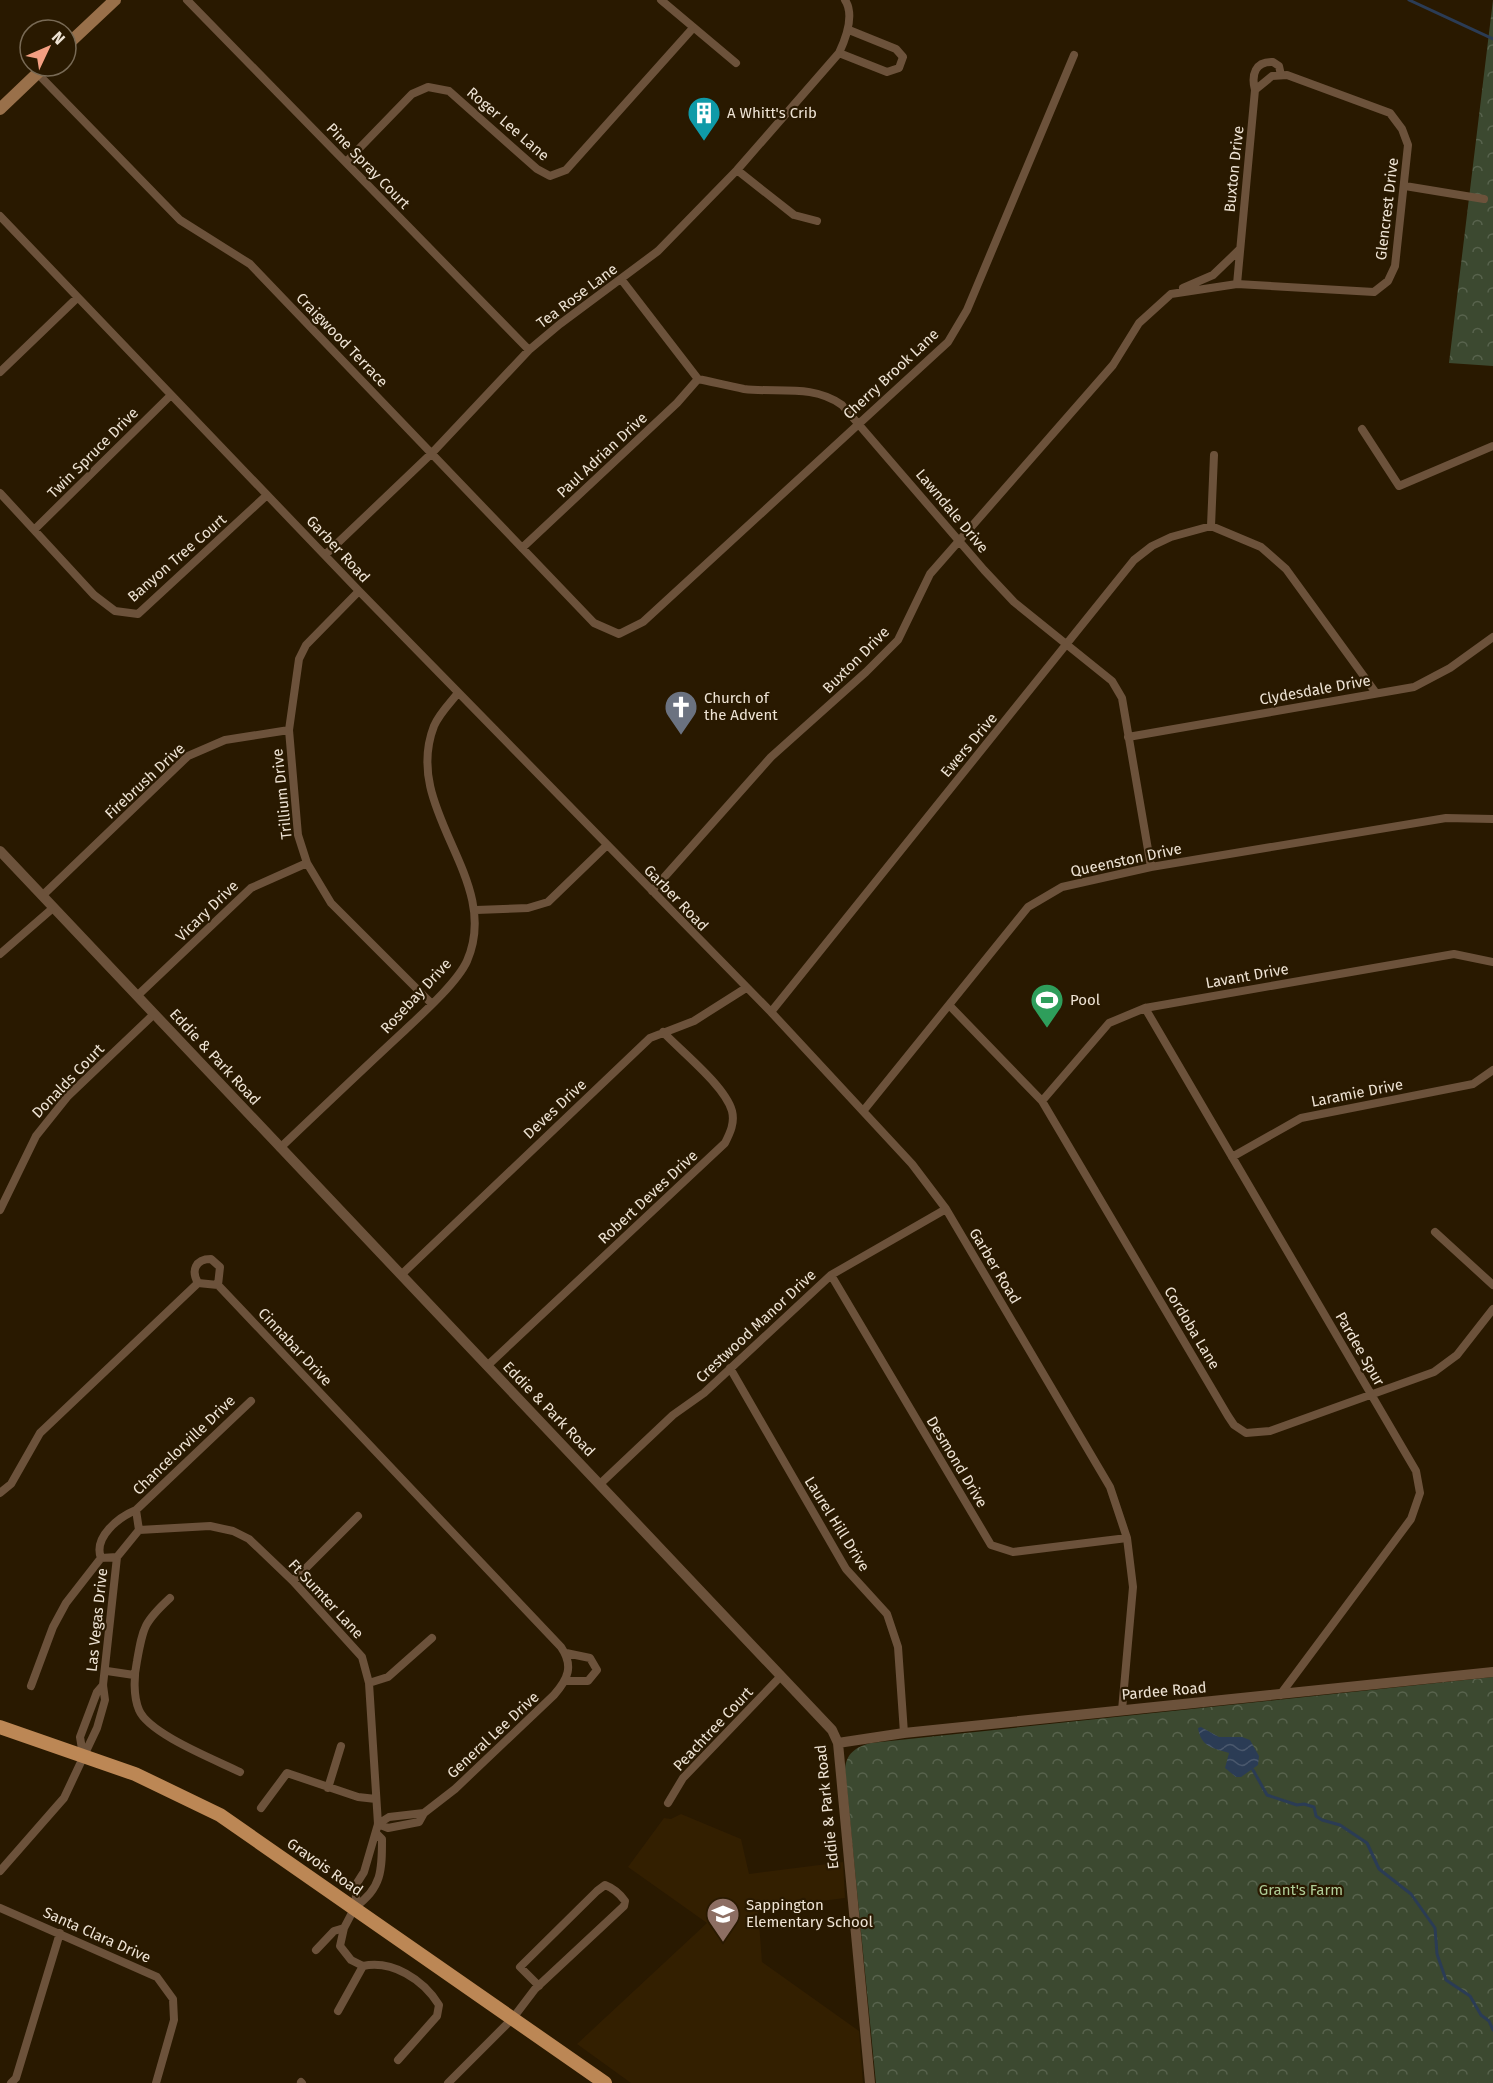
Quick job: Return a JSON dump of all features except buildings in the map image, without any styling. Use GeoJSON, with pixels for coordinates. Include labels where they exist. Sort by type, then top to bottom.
{"type":"FeatureCollection","features":[{"type":"Feature","properties":{"kind":"main road"},"geometry":{"type":"LineString","coordinates":[[78,35],[115,0]]}},
{"type":"Feature","properties":{"kind":"main road"},"geometry":{"type":"LineString","coordinates":[[0,109],[33,78]]}},
{"type":"Feature","properties":{"kind":"main road","name":"Gravois Road"},"geometry":{"type":"LineString","coordinates":[[0,1727],[83,1755],[166,1788],[220,1815],[605,2083]]}},
{"type":"Feature","properties":{"kind":"street","name":"Pine Spray Court"},"geometry":{"type":"LineString","coordinates":[[187,0],[529,351]]}},
{"type":"Feature","properties":{"kind":"street"},"geometry":{"type":"LineString","coordinates":[[661,0],[736,63]]}},
{"type":"Feature","properties":{"kind":"street"},"geometry":{"type":"LineString","coordinates":[[839,53],[887,72],[899,68],[903,57],[896,49],[849,30],[848,5],[845,0]]}},
{"type":"Feature","properties":{"kind":"street","name":"Roger Lee Lane"},"geometry":{"type":"LineString","coordinates":[[346,162],[412,94],[428,87],[449,91],[537,169],[550,176],[566,171],[693,28]]}},
{"type":"Feature","properties":{"kind":"street","name":"Tea Rose Lane"},"geometry":{"type":"LineString","coordinates":[[325,555],[432,453],[529,351],[658,251],[737,170],[839,53],[849,30]]}},
{"type":"Feature","properties":{"kind":"street","name":"Cherry Brook Lane"},"geometry":{"type":"LineString","coordinates":[[619,634],[643,622],[858,422],[948,342],[967,310],[1074,55]]}},
{"type":"Feature","properties":{"kind":"street","name":"Buxton Drive"},"geometry":{"type":"LineString","coordinates":[[1237,284],[1256,90],[1253,81],[1255,70],[1260,64],[1273,62],[1279,66],[1281,75],[1390,113],[1402,129]]}},
{"type":"Feature","properties":{"kind":"street"},"geometry":{"type":"LineString","coordinates":[[1256,90],[1272,76],[1281,75]]}},
{"type":"Feature","properties":{"kind":"street","name":"Craigwood Terrace"},"geometry":{"type":"LineString","coordinates":[[49,78],[180,220],[250,264],[594,623],[619,634]]}},
{"type":"Feature","properties":{"kind":"street","name":"Glencrest Drive"},"geometry":{"type":"LineString","coordinates":[[1237,284],[1374,292],[1388,281],[1395,266],[1405,186],[1408,145],[1402,129]]}},
{"type":"Feature","properties":{"kind":"street"},"geometry":{"type":"LineString","coordinates":[[737,170],[794,214],[817,221]]}},
{"type":"Feature","properties":{"kind":"street"},"geometry":{"type":"LineString","coordinates":[[1405,186],[1484,199]]}},
{"type":"Feature","properties":{"kind":"street","name":"Garber Road"},"geometry":{"type":"LineString","coordinates":[[0,216],[359,591],[606,846],[771,1012],[912,1164],[946,1209],[1110,1487],[1127,1538],[1133,1587],[1122,1710]]}},
{"type":"Feature","properties":{"kind":"street","name":"Buxton Drive"},"geometry":{"type":"LineString","coordinates":[[652,891],[771,757],[866,672],[898,640],[930,574],[1113,365],[1139,323],[1171,294],[1213,275],[1239,250]]}},
{"type":"Feature","properties":{"kind":"street"},"geometry":{"type":"LineString","coordinates":[[621,279],[698,379]]}},
{"type":"Feature","properties":{"kind":"street"},"geometry":{"type":"LineString","coordinates":[[1171,294],[1237,284]]}},
{"type":"Feature","properties":{"kind":"street"},"geometry":{"type":"LineString","coordinates":[[0,372],[77,298]]}},
{"type":"Feature","properties":{"kind":"street","name":"Lawndale Drive"},"geometry":{"type":"LineString","coordinates":[[698,379],[744,389],[817,392],[842,405],[1014,602],[1068,644],[1118,688],[1122,698],[1151,867]]}},
{"type":"Feature","properties":{"kind":"street","name":"Paul Adrian Drive"},"geometry":{"type":"LineString","coordinates":[[522,548],[677,403],[698,379]]}},
{"type":"Feature","properties":{"kind":"street","name":"Twin Spruce Drive"},"geometry":{"type":"LineString","coordinates":[[34,530],[171,395]]}},
{"type":"Feature","properties":{"kind":"street"},"geometry":{"type":"LineString","coordinates":[[1362,429],[1399,486],[1493,446]]}},
{"type":"Feature","properties":{"kind":"street"},"geometry":{"type":"LineString","coordinates":[[1214,455],[1211,526],[1261,547],[1286,569],[1376,693]]}},
{"type":"Feature","properties":{"kind":"street","name":"Banyon Tree Court"},"geometry":{"type":"LineString","coordinates":[[0,493],[94,595],[116,611],[138,614],[267,495]]}},
{"type":"Feature","properties":{"kind":"street","name":"Ewers Drive"},"geometry":{"type":"LineString","coordinates":[[771,1012],[1134,560],[1152,546],[1171,537],[1211,526]]}},
{"type":"Feature","properties":{"kind":"street","name":"Trillium Drive"},"geometry":{"type":"LineString","coordinates":[[359,591],[306,645],[299,659],[289,730],[298,835],[307,863],[331,903],[432,1004]]}},
{"type":"Feature","properties":{"kind":"street","name":"Clydesdale Drive"},"geometry":{"type":"LineString","coordinates":[[1128,737],[1414,687],[1432,680],[1493,637]]}},
{"type":"Feature","properties":{"kind":"street","name":"Rosebay Drive"},"geometry":{"type":"LineString","coordinates":[[280,1148],[432,1004],[466,963],[476,910],[469,885],[440,818],[426,773],[427,750],[434,724],[458,693]]}},
{"type":"Feature","properties":{"kind":"street","name":"Firebrush Drive"},"geometry":{"type":"LineString","coordinates":[[42,896],[188,756],[225,740],[289,730]]}},
{"type":"Feature","properties":{"kind":"street","name":"Queenston Drive"},"geometry":{"type":"LineString","coordinates":[[864,1110],[1028,907],[1062,887],[1151,867],[1446,818],[1493,819]]}},
{"type":"Feature","properties":{"kind":"street"},"geometry":{"type":"LineString","coordinates":[[476,910],[528,908],[548,902],[606,846]]}},
{"type":"Feature","properties":{"kind":"street","name":"Eddie & Park Road"},"geometry":{"type":"LineString","coordinates":[[0,851],[832,1730],[838,1743],[870,2083]]}},
{"type":"Feature","properties":{"kind":"street","name":"Vicary Drive"},"geometry":{"type":"LineString","coordinates":[[136,996],[251,888],[307,863]]}},
{"type":"Feature","properties":{"kind":"street"},"geometry":{"type":"LineString","coordinates":[[0,954],[53,908]]}},
{"type":"Feature","properties":{"kind":"street","name":"Lavant Drive"},"geometry":{"type":"LineString","coordinates":[[1041,1101],[1109,1023],[1145,1008],[1454,954],[1493,962]]}},
{"type":"Feature","properties":{"kind":"street","name":"Deves Drive"},"geometry":{"type":"LineString","coordinates":[[401,1275],[650,1038],[694,1021],[746,988]]}},
{"type":"Feature","properties":{"kind":"street","name":"Cordoba Lane"},"geometry":{"type":"LineString","coordinates":[[950,1006],[1041,1101],[1234,1425],[1246,1433],[1270,1431],[1434,1371],[1457,1354],[1493,1309]]}},
{"type":"Feature","properties":{"kind":"street","name":"Pardee Spur"},"geometry":{"type":"LineString","coordinates":[[1145,1008],[1416,1471],[1420,1493],[1411,1519],[1280,1695]]}},
{"type":"Feature","properties":{"kind":"street","name":"Donalds Court"},"geometry":{"type":"LineString","coordinates":[[0,1210],[36,1136],[68,1096],[154,1014]]}},
{"type":"Feature","properties":{"kind":"street","name":"Robert Deves Drive"},"geometry":{"type":"LineString","coordinates":[[488,1366],[725,1143],[732,1129],[727,1098],[663,1032]]}},
{"type":"Feature","properties":{"kind":"street","name":"Laramie Drive"},"geometry":{"type":"LineString","coordinates":[[1232,1157],[1301,1118],[1473,1084],[1493,1070]]}},
{"type":"Feature","properties":{"kind":"street","name":"Crestwood Manor Drive"},"geometry":{"type":"LineString","coordinates":[[600,1484],[673,1415],[704,1393],[831,1275],[946,1209]]}},
{"type":"Feature","properties":{"kind":"street"},"geometry":{"type":"LineString","coordinates":[[1435,1232],[1493,1285]]}},
{"type":"Feature","properties":{"kind":"street"},"geometry":{"type":"LineString","coordinates":[[0,1493],[11,1484],[40,1433],[198,1283],[218,1285],[220,1267],[211,1259],[202,1260],[196,1266],[194,1275],[198,1283]]}},
{"type":"Feature","properties":{"kind":"street","name":"Desmond Drive"},"geometry":{"type":"LineString","coordinates":[[831,1275],[991,1545],[1013,1552],[1127,1538]]}},
{"type":"Feature","properties":{"kind":"street","name":"Cinnabar Drive"},"geometry":{"type":"LineString","coordinates":[[218,1285],[566,1653],[590,1658],[597,1670],[588,1681],[566,1682]]}},
{"type":"Feature","properties":{"kind":"street","name":"Laurel Hill Drive"},"geometry":{"type":"LineString","coordinates":[[730,1368],[846,1569],[886,1614],[898,1647],[903,1733]]}},
{"type":"Feature","properties":{"kind":"street","name":"Chancelorville Drive"},"geometry":{"type":"LineString","coordinates":[[32,1686],[53,1627],[66,1603],[101,1558],[99,1552],[102,1539],[125,1514],[136,1510],[251,1401]]}},
{"type":"Feature","properties":{"kind":"street","name":"Chancelorville Drive"},"geometry":{"type":"LineString","coordinates":[[136,1510],[139,1530]]}},
{"type":"Feature","properties":{"kind":"street"},"geometry":{"type":"LineString","coordinates":[[293,1581],[358,1516]]}},
{"type":"Feature","properties":{"kind":"street","name":"Ft Sumter Lane"},"geometry":{"type":"LineString","coordinates":[[139,1530],[210,1527],[233,1531],[249,1539],[293,1581],[362,1657],[369,1683],[378,1824],[377,1834],[373,1840],[364,1872],[357,1883],[355,1907]]}},
{"type":"Feature","properties":{"kind":"street"},"geometry":{"type":"LineString","coordinates":[[101,1558],[117,1557],[139,1530]]}},
{"type":"Feature","properties":{"kind":"street","name":"Las Vegas Drive"},"geometry":{"type":"LineString","coordinates":[[0,1871],[64,1798],[97,1728],[105,1700],[103,1685],[107,1671],[117,1557]]}},
{"type":"Feature","properties":{"kind":"street"},"geometry":{"type":"LineString","coordinates":[[170,1598],[150,1617],[143,1628],[134,1675],[139,1710],[147,1721],[240,1772]]}},
{"type":"Feature","properties":{"kind":"street"},"geometry":{"type":"LineString","coordinates":[[369,1683],[388,1677],[432,1638]]}},
{"type":"Feature","properties":{"kind":"street"},"geometry":{"type":"LineString","coordinates":[[566,1653],[569,1668],[566,1682]]}},
{"type":"Feature","properties":{"kind":"street"},"geometry":{"type":"LineString","coordinates":[[107,1671],[134,1675]]}},
{"type":"Feature","properties":{"kind":"street","name":"Pardee Road"},"geometry":{"type":"LineString","coordinates":[[838,1743],[903,1733],[1493,1672]]}},
{"type":"Feature","properties":{"kind":"street","name":"Peachtree Court"},"geometry":{"type":"LineString","coordinates":[[668,1803],[683,1778],[781,1676]]}},
{"type":"Feature","properties":{"kind":"street","name":"General Lee Drive"},"geometry":{"type":"LineString","coordinates":[[378,1824],[388,1828],[419,1822],[424,1813],[455,1789],[566,1682]]}},
{"type":"Feature","properties":{"kind":"street","name":"Las Vegas Drive"},"geometry":{"type":"LineString","coordinates":[[83,1755],[80,1737],[97,1692],[103,1685]]}},
{"type":"Feature","properties":{"kind":"street"},"geometry":{"type":"LineString","coordinates":[[328,1788],[341,1746]]}},
{"type":"Feature","properties":{"kind":"street"},"geometry":{"type":"LineString","coordinates":[[261,1808],[286,1773],[328,1788],[376,1800]]}},
{"type":"Feature","properties":{"kind":"street","name":"Ft Sumter Lane"},"geometry":{"type":"LineString","coordinates":[[355,1907],[374,1893],[382,1868],[382,1839],[377,1834]]}},
{"type":"Feature","properties":{"kind":"street"},"geometry":{"type":"LineString","coordinates":[[448,2083],[513,2018],[539,1986],[624,1906],[625,1901],[622,1896],[605,1885],[520,1967],[539,1986]]}},
{"type":"Feature","properties":{"kind":"street"},"geometry":{"type":"LineString","coordinates":[[355,1907],[344,1928],[340,1946],[351,1960],[363,1966],[378,1963],[397,1968],[432,1994],[439,2005],[437,2016],[398,2060]]}},
{"type":"Feature","properties":{"kind":"street","name":"Santa Clara Drive"},"geometry":{"type":"LineString","coordinates":[[0,1908],[157,1977],[173,1999],[174,2020],[156,2083]]}},
{"type":"Feature","properties":{"kind":"street"},"geometry":{"type":"LineString","coordinates":[[316,1950],[334,1930],[344,1928]]}},
{"type":"Feature","properties":{"kind":"street"},"geometry":{"type":"LineString","coordinates":[[11,2083],[16,2078],[60,1933]]}},
{"type":"Feature","properties":{"kind":"street"},"geometry":{"type":"LineString","coordinates":[[338,2010],[363,1966]]}},
{"type":"Feature","properties":{"kind":"shaded area","name":"Sappington Elementary School"},"geometry":{"type":"Polygon","coordinates":[[[681,1814],[741,1839],[749,1874],[843,1862],[845,1898],[758,1909],[762,1962],[859,2031],[863,2083],[631,2083],[577,2044],[707,1923],[628,1867],[664,1818],[671,1819],[681,1814]]]}},
{"type":"Feature","properties":{"kind":"green space"},"geometry":{"type":"Polygon","coordinates":[[[1493,0],[1493,366],[1449,363],[1493,0]]]}},
{"type":"Feature","properties":{"kind":"green space","name":"Grant's Farm"},"geometry":{"type":"Polygon","coordinates":[[[1493,1677],[1493,2083],[876,2083],[845,1770],[847,1759],[856,1749],[871,1743],[1493,1677]]]}},
{"type":"Feature","properties":{"kind":"water"},"geometry":{"type":"Polygon","coordinates":[[[1201,1727],[1219,1737],[1242,1737],[1250,1740],[1259,1756],[1258,1765],[1241,1777],[1236,1777],[1225,1768],[1229,1753],[1205,1743],[1198,1728],[1201,1727]]]}},
{"type":"Feature","properties":{"kind":"waterway"},"geometry":{"type":"LineString","coordinates":[[1409,0],[1493,39]]}},
{"type":"Feature","properties":{"kind":"waterway"},"geometry":{"type":"LineString","coordinates":[[1253,1770],[1267,1795],[1297,1805],[1304,1804],[1314,1807],[1316,1816],[1340,1825],[1367,1843],[1379,1869],[1411,1894],[1435,1928],[1437,1954],[1446,1980],[1470,1996],[1493,2030]]}},
{"type":"Feature","properties":{"kind":"place","name":"A Whitt's Crib"},"geometry":{"type":"Point","coordinates":[704,142]}},
{"type":"Feature","properties":{"kind":"place","name":"Church of the Advent"},"geometry":{"type":"Point","coordinates":[681,736]}},
{"type":"Feature","properties":{"kind":"place","name":"Pool"},"geometry":{"type":"Point","coordinates":[1047,1029]}},
{"type":"Feature","properties":{"kind":"place","name":"Sappington Elementary School"},"geometry":{"type":"Point","coordinates":[723,1943]}}]}
